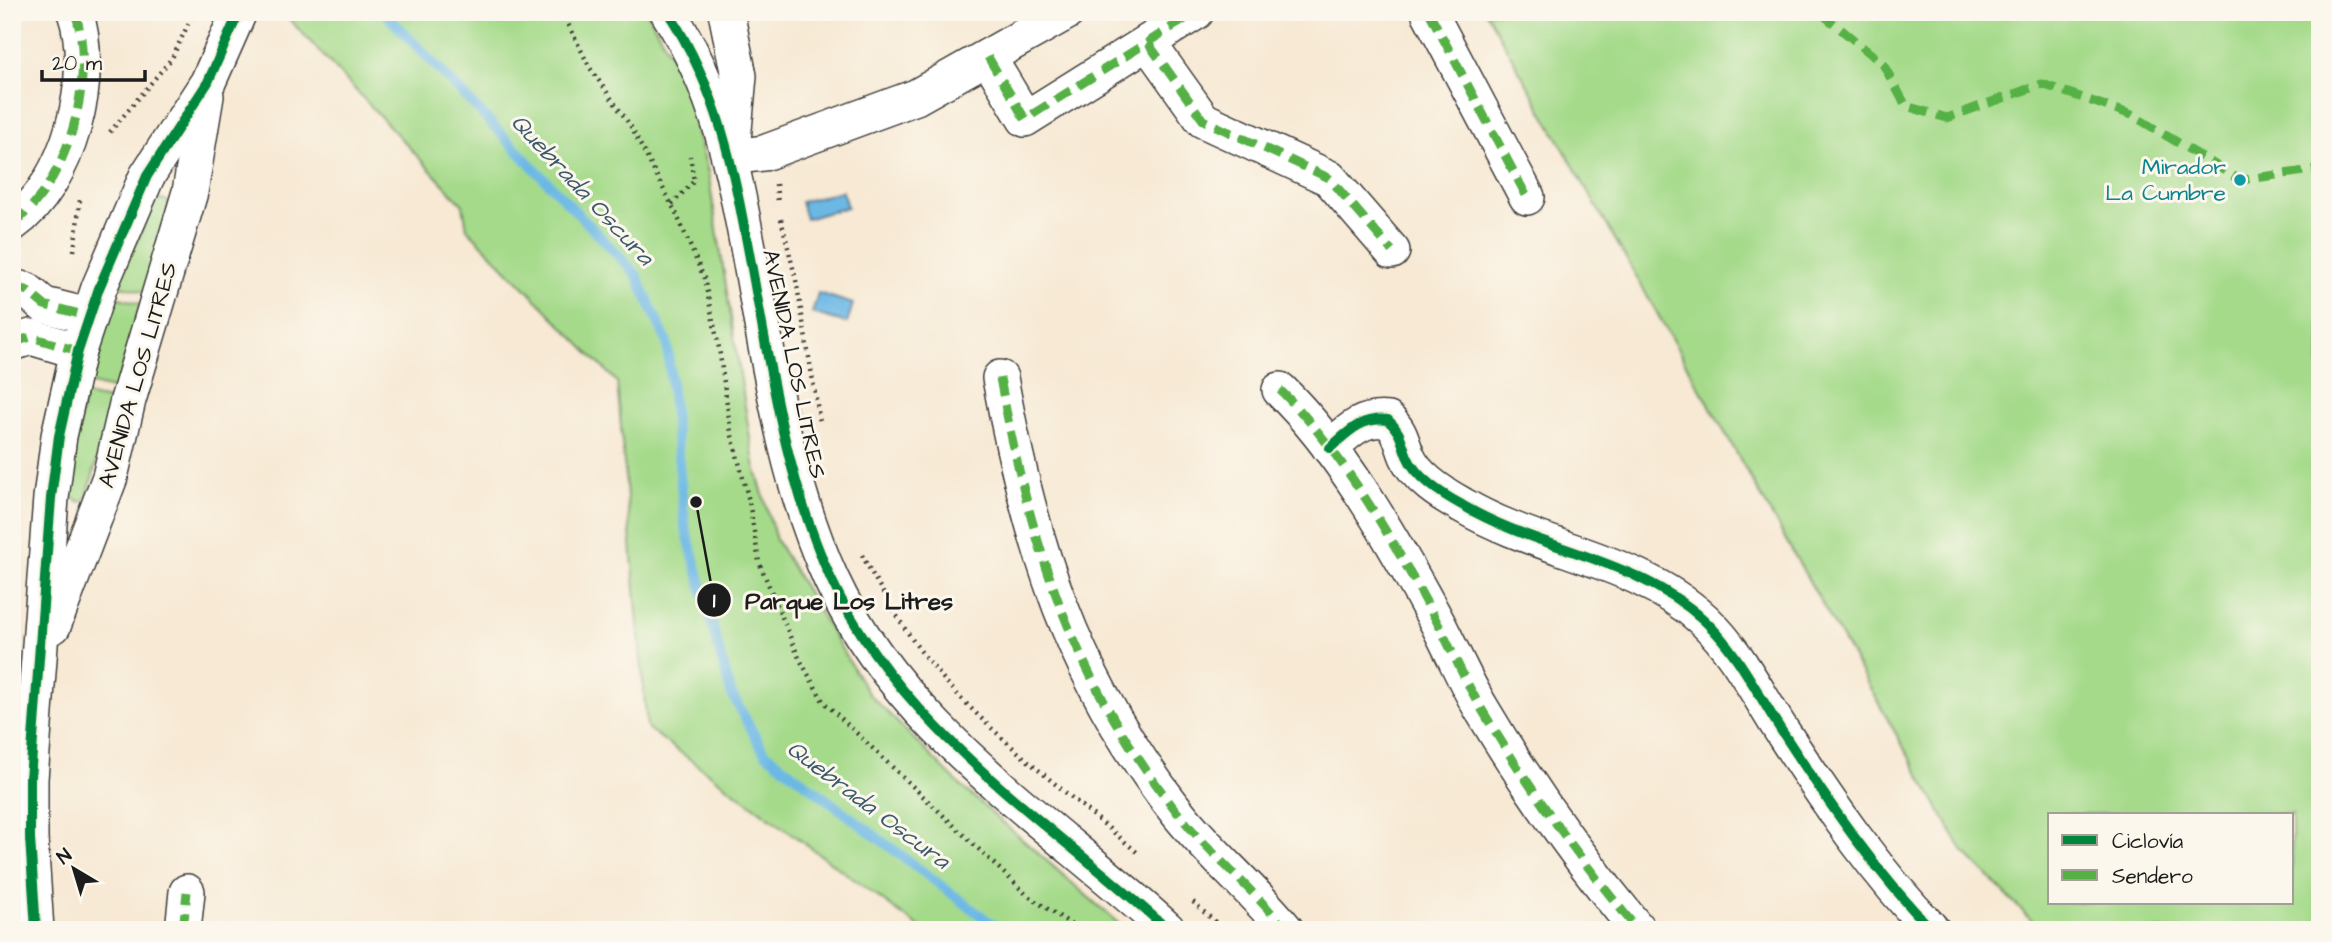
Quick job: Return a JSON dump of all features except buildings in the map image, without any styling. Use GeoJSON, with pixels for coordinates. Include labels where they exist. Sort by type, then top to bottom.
{"type":"FeatureCollection","features":[{"type":"Feature","properties":{"kind":"street"},"geometry":{"type":"LineString","coordinates":[[12,224],[51,181],[71,139],[82,51],[75,12]]}},
{"type":"Feature","properties":{"kind":"street","name":"AVENIDA LOS LITRES"},"geometry":{"type":"LineString","coordinates":[[36,930],[30,838],[30,779],[51,498],[59,436],[88,316],[147,176],[208,82],[239,12]]}},
{"type":"Feature","properties":{"kind":"street","name":"AVENIDA LOS LITRES"},"geometry":{"type":"LineString","coordinates":[[668,12],[712,95],[731,157],[776,401],[797,486],[832,580],[853,620],[875,654],[932,723],[1016,802],[1092,862],[1168,930]]}},
{"type":"Feature","properties":{"kind":"street","name":"AVENIDA LOS LITRES"},"geometry":{"type":"LineString","coordinates":[[726,12],[739,76],[731,157]]}},
{"type":"Feature","properties":{"kind":"street"},"geometry":{"type":"LineString","coordinates":[[731,157],[774,149],[916,97],[1067,12]]}},
{"type":"Feature","properties":{"kind":"street"},"geometry":{"type":"LineString","coordinates":[[988,57],[1026,119],[1196,12]]}},
{"type":"Feature","properties":{"kind":"street"},"geometry":{"type":"LineString","coordinates":[[1429,12],[1527,197]]}},
{"type":"Feature","properties":{"kind":"street"},"geometry":{"type":"LineString","coordinates":[[1147,43],[1203,120],[1329,178],[1392,251]]}},
{"type":"Feature","properties":{"kind":"street","name":"AVENIDA LOS LITRES"},"geometry":{"type":"LineString","coordinates":[[40,661],[99,512],[128,400],[190,192],[208,82]]}},
{"type":"Feature","properties":{"kind":"street"},"geometry":{"type":"LineString","coordinates":[[147,176],[169,176],[190,192]]}},
{"type":"Feature","properties":{"kind":"street"},"geometry":{"type":"LineString","coordinates":[[12,287],[26,290],[44,306],[88,316]]}},
{"type":"Feature","properties":{"kind":"street"},"geometry":{"type":"LineString","coordinates":[[12,343],[31,337],[78,351]]}},
{"type":"Feature","properties":{"kind":"street"},"geometry":{"type":"LineString","coordinates":[[1000,378],[1015,459],[1033,532],[1066,624],[1100,696],[1127,742],[1178,813],[1286,930]]}},
{"type":"Feature","properties":{"kind":"street"},"geometry":{"type":"LineString","coordinates":[[1280,390],[1305,414],[1330,448],[1430,609],[1480,707],[1522,775],[1568,840],[1638,930]]}},
{"type":"Feature","properties":{"kind":"street"},"geometry":{"type":"LineString","coordinates":[[1330,448],[1353,426],[1364,421],[1388,420],[1397,428],[1415,469],[1462,505],[1490,520],[1614,565],[1650,582],[1685,604],[1719,634],[1738,657],[1783,734],[1846,827],[1880,873],[1932,930]]}},
{"type":"Feature","properties":{"kind":"street"},"geometry":{"type":"LineString","coordinates":[[51,498],[61,508],[74,513],[99,512]]}},
{"type":"Feature","properties":{"kind":"street"},"geometry":{"type":"LineString","coordinates":[[183,930],[187,892]]}},
{"type":"Feature","properties":{"kind":"path"},"geometry":{"type":"LineString","coordinates":[[774,149],[778,205],[796,280],[821,425]]}},
{"type":"Feature","properties":{"kind":"path"},"geometry":{"type":"LineString","coordinates":[[671,204],[694,181],[689,154]]}},
{"type":"Feature","properties":{"kind":"path"},"geometry":{"type":"LineString","coordinates":[[856,542],[882,593],[915,643],[951,685],[1018,751],[1146,860]]}},
{"type":"Feature","properties":{"kind":"path"},"geometry":{"type":"LineString","coordinates":[[1184,894],[1224,930]]}},
{"type":"Feature","properties":{"kind":"green space"},"geometry":{"type":"Polygon","coordinates":[[[292,12],[647,12],[682,75],[708,172],[754,463],[776,540],[868,693],[961,786],[1126,930],[923,930],[647,728],[617,382],[467,229],[463,205],[290,20],[292,12]]]}},
{"type":"Feature","properties":{"kind":"green space"},"geometry":{"type":"Polygon","coordinates":[[[1486,12],[2320,12],[2320,930],[2041,930],[1962,850],[1486,12]]]}},
{"type":"Feature","properties":{"kind":"green space"},"geometry":{"type":"Polygon","coordinates":[[[156,199],[168,201],[170,209],[145,292],[117,285],[156,199]]]}},
{"type":"Feature","properties":{"kind":"green space"},"geometry":{"type":"Polygon","coordinates":[[[113,296],[141,304],[116,390],[88,383],[113,296]]]}},
{"type":"Feature","properties":{"kind":"green space"},"geometry":{"type":"Polygon","coordinates":[[[85,395],[113,401],[87,497],[81,502],[69,494],[67,479],[85,395]]]}},
{"type":"Feature","properties":{"kind":"water"},"geometry":{"type":"Polygon","coordinates":[[[842,191],[847,207],[806,219],[801,202],[842,191]]]}},
{"type":"Feature","properties":{"kind":"water"},"geometry":{"type":"Polygon","coordinates":[[[818,293],[853,304],[847,323],[812,313],[818,293]]]}},
{"type":"Feature","properties":{"kind":"waterway","name":"Quebrada Oscura"},"geometry":{"type":"LineString","coordinates":[[384,12],[636,274],[667,342],[685,526],[731,693],[764,752],[1000,930]]}},
{"type":"Feature","properties":{"kind":"marked path"},"geometry":{"type":"LineString","coordinates":[[12,224],[32,206],[49,183],[63,156],[73,127],[80,97],[82,67],[81,38],[75,12]]}},
{"type":"Feature","properties":{"kind":"marked path"},"geometry":{"type":"LineString","coordinates":[[988,57],[1025,119],[1196,12]]}},
{"type":"Feature","properties":{"kind":"marked path"},"geometry":{"type":"LineString","coordinates":[[1429,12],[1527,197]]}},
{"type":"Feature","properties":{"kind":"marked path"},"geometry":{"type":"LineString","coordinates":[[1820,12],[1883,64],[1906,106],[1947,118],[2042,84],[2132,115],[2240,180],[2320,169]]}},
{"type":"Feature","properties":{"kind":"marked path"},"geometry":{"type":"LineString","coordinates":[[1148,43],[1203,120],[1329,178],[1392,251]]}},
{"type":"Feature","properties":{"kind":"marked path"},"geometry":{"type":"LineString","coordinates":[[12,287],[26,290],[44,305],[88,316]]}},
{"type":"Feature","properties":{"kind":"marked path"},"geometry":{"type":"LineString","coordinates":[[12,343],[31,337],[78,351]]}},
{"type":"Feature","properties":{"kind":"marked path"},"geometry":{"type":"LineString","coordinates":[[1000,378],[1026,497],[1060,607],[1109,711],[1140,762],[1177,812],[1286,930]]}},
{"type":"Feature","properties":{"kind":"marked path"},"geometry":{"type":"LineString","coordinates":[[1280,390],[1343,465],[1415,581],[1474,696],[1517,766],[1595,877],[1638,930]]}},
{"type":"Feature","properties":{"kind":"marked path"},"geometry":{"type":"LineString","coordinates":[[183,930],[187,892]]}},
{"type":"Feature","properties":{"kind":"cycle path"},"geometry":{"type":"LineString","coordinates":[[36,930],[30,838],[30,779],[51,498],[59,436],[78,351],[99,288],[147,176],[208,82],[239,12]]}},
{"type":"Feature","properties":{"kind":"cycle path"},"geometry":{"type":"LineString","coordinates":[[668,12],[700,71],[722,131],[737,192],[790,462],[815,541],[831,579],[861,633],[896,682],[937,728],[981,770],[1168,930]]}},
{"type":"Feature","properties":{"kind":"cycle path"},"geometry":{"type":"LineString","coordinates":[[1330,448],[1363,423],[1388,420],[1398,433],[1411,464],[1430,485],[1446,496],[1492,521],[1618,568],[1648,582],[1677,599],[1704,620],[1738,661],[1802,762],[1854,837],[1932,930]]}},
{"type":"Feature","properties":{"kind":"place","name":"Mirador La Cumbre"},"geometry":{"type":"Point","coordinates":[2240,180]}},
{"type":"Feature","properties":{"kind":"place","name":"Parque Los Litres"},"geometry":{"type":"Point","coordinates":[696,502]}}]}
